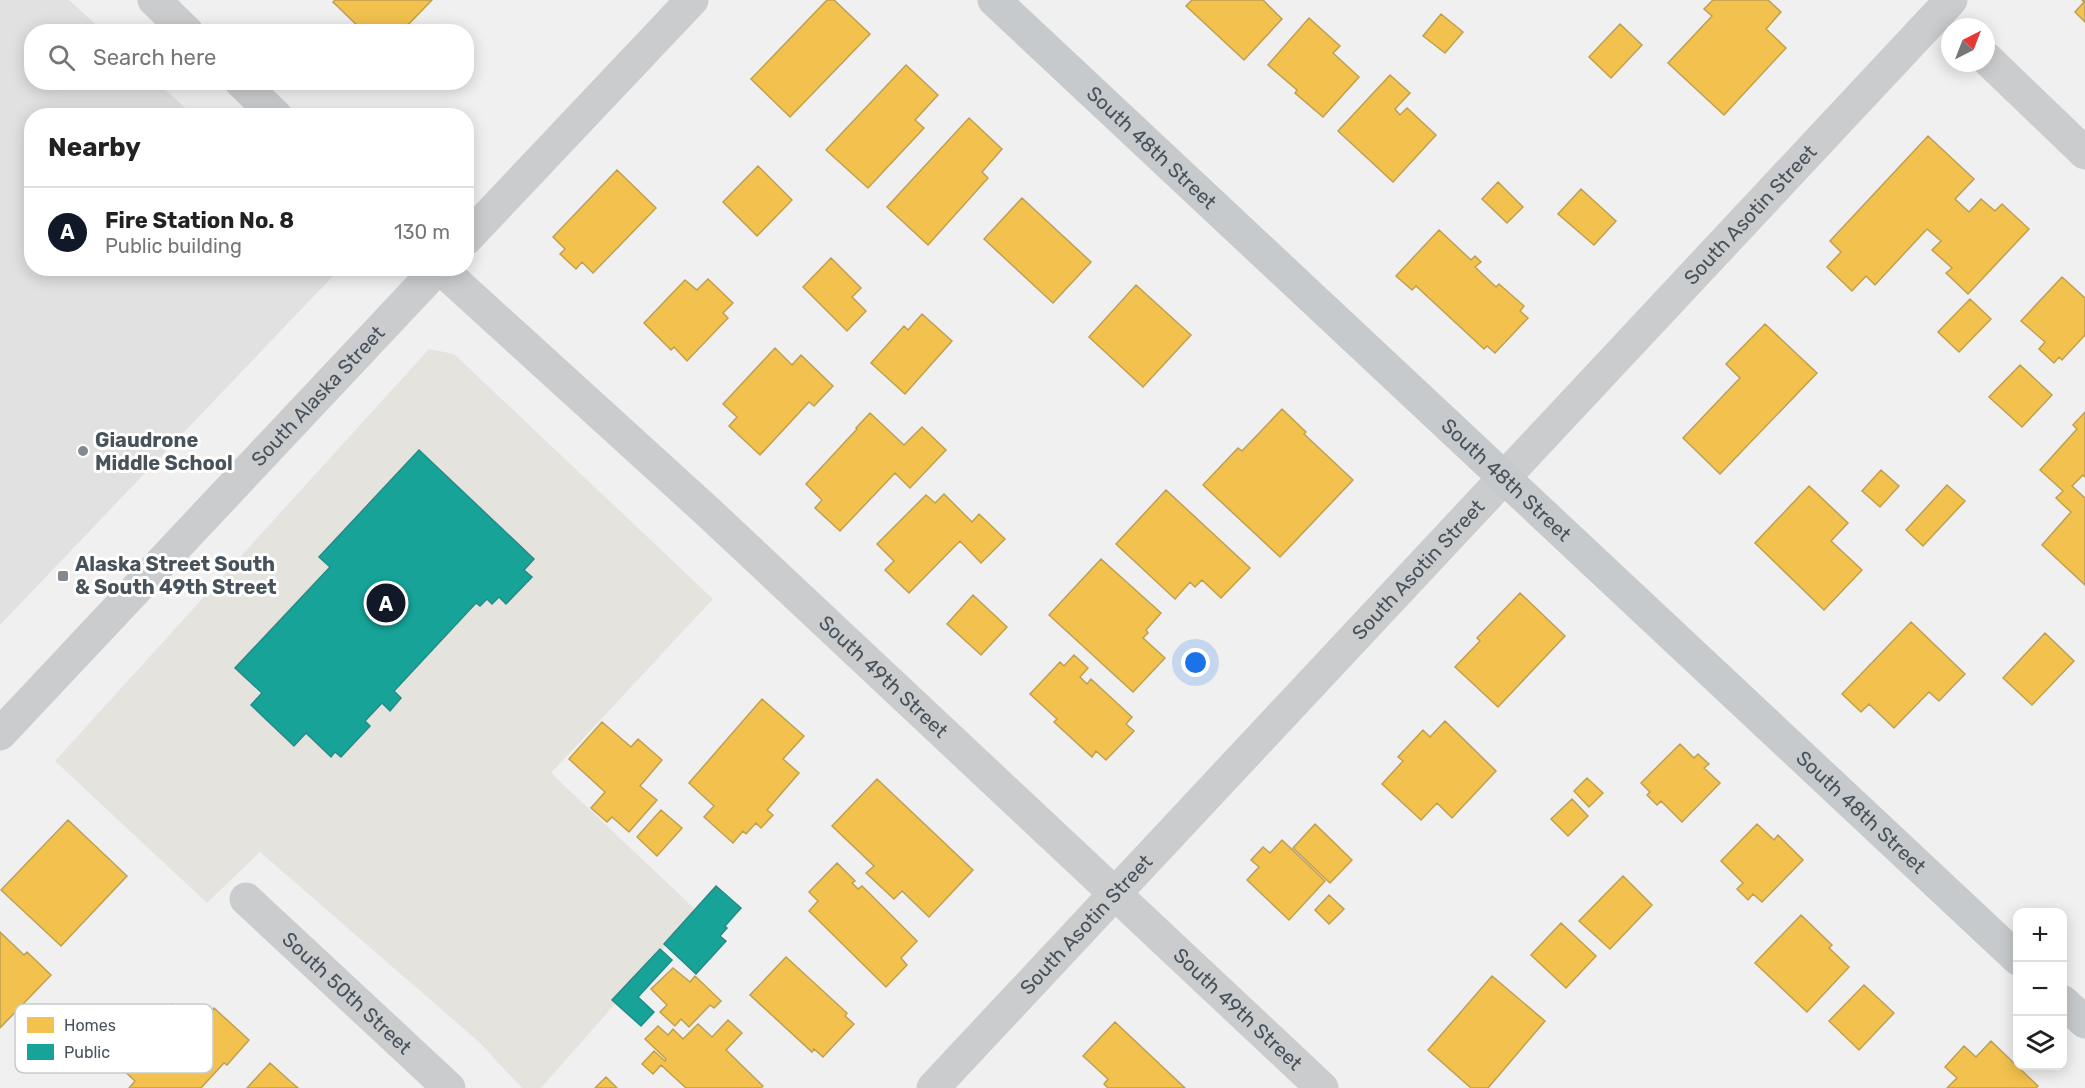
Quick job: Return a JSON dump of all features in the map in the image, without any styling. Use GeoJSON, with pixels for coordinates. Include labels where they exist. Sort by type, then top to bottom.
{"type":"FeatureCollection","features":[{"type":"Feature","properties":{"kind":"main road","name":"South 48th Street"},"geometry":{"type":"LineString","coordinates":[[994,0],[2013,954]]}},
{"type":"Feature","properties":{"kind":"main road"},"geometry":{"type":"LineString","coordinates":[[2067,1006],[2085,1022]]}},
{"type":"Feature","properties":{"kind":"street"},"geometry":{"type":"LineString","coordinates":[[154,0],[179,24]]}},
{"type":"Feature","properties":{"kind":"street"},"geometry":{"type":"LineString","coordinates":[[474,231],[692,0]]}},
{"type":"Feature","properties":{"kind":"street","name":"South Asotin Street"},"geometry":{"type":"LineString","coordinates":[[933,1088],[1942,10]]}},
{"type":"Feature","properties":{"kind":"street"},"geometry":{"type":"LineString","coordinates":[[1995,67],[2085,153]]}},
{"type":"Feature","properties":{"kind":"street"},"geometry":{"type":"LineString","coordinates":[[249,90],[268,108]]}},
{"type":"Feature","properties":{"kind":"street","name":"South Alaska Street"},"geometry":{"type":"LineString","coordinates":[[0,734],[431,276]]}},
{"type":"Feature","properties":{"kind":"street","name":"South 49th Street"},"geometry":{"type":"LineString","coordinates":[[448,276],[707,511],[1322,1088]]}},
{"type":"Feature","properties":{"kind":"street","name":"South 50th Street"},"geometry":{"type":"LineString","coordinates":[[246,898],[449,1088]]}},
{"type":"Feature","properties":{"kind":"shaded area","name":"Giaudrone Middle School"},"geometry":{"type":"Polygon","coordinates":[[[0,0],[69,0],[95,24],[24,24],[24,90],[166,90],[185,108],[24,108],[24,276],[333,276],[0,625],[0,0]]]}},
{"type":"Feature","properties":{"kind":"shaded area"},"geometry":{"type":"Polygon","coordinates":[[[429,349],[454,354],[713,599],[551,773],[697,911],[541,1088],[522,1088],[479,1042],[260,852],[207,903],[55,761],[429,349]]]}},
{"type":"Feature","properties":{"kind":"building: Homes"},"geometry":{"type":"Polygon","coordinates":[[[335,0],[432,0],[409,24],[356,24],[333,2],[335,0]]]}},
{"type":"Feature","properties":{"kind":"building: Homes"},"geometry":{"type":"Polygon","coordinates":[[[827,0],[834,0],[870,34],[790,117],[751,79],[827,0]]]}},
{"type":"Feature","properties":{"kind":"building: Homes"},"geometry":{"type":"Polygon","coordinates":[[[1192,0],[1263,0],[1282,19],[1244,60],[1186,6],[1192,0]]]}},
{"type":"Feature","properties":{"kind":"building: Homes"},"geometry":{"type":"Polygon","coordinates":[[[1713,0],[1768,0],[1781,12],[1766,29],[1786,48],[1724,115],[1668,63],[1712,16],[1704,9],[1713,0]]]}},
{"type":"Feature","properties":{"kind":"building: Homes"},"geometry":{"type":"Polygon","coordinates":[[[2082,0],[2085,0],[2085,22],[2075,12],[2084,2],[2082,0]]]}},
{"type":"Feature","properties":{"kind":"building: Homes"},"geometry":{"type":"Polygon","coordinates":[[[1441,14],[1463,32],[1445,53],[1423,36],[1441,14]]]}},
{"type":"Feature","properties":{"kind":"building: Homes"},"geometry":{"type":"Polygon","coordinates":[[[1309,18],[1340,46],[1333,53],[1359,77],[1323,117],[1268,65],[1309,18]]]}},
{"type":"Feature","properties":{"kind":"building: Homes"},"geometry":{"type":"Polygon","coordinates":[[[1620,24],[1642,45],[1611,78],[1589,57],[1620,24]]]}},
{"type":"Feature","properties":{"kind":"building: Homes"},"geometry":{"type":"Polygon","coordinates":[[[906,65],[938,95],[915,120],[924,128],[868,188],[826,150],[906,65]]]}},
{"type":"Feature","properties":{"kind":"building: Homes"},"geometry":{"type":"Polygon","coordinates":[[[1390,75],[1410,93],[1395,109],[1400,115],[1407,108],[1436,135],[1393,182],[1338,131],[1390,75]]]}},
{"type":"Feature","properties":{"kind":"building: Homes"},"geometry":{"type":"Polygon","coordinates":[[[969,118],[1002,149],[982,172],[988,178],[928,245],[887,207],[969,118]]]}},
{"type":"Feature","properties":{"kind":"building: Homes"},"geometry":{"type":"Polygon","coordinates":[[[1928,136],[1974,179],[1955,199],[1969,212],[1981,199],[1995,211],[2002,204],[2029,229],[1968,294],[1946,273],[1952,268],[1932,250],[1941,241],[1927,229],[1875,285],[1866,276],[1852,291],[1827,267],[1841,252],[1830,241],[1928,136]]]}},
{"type":"Feature","properties":{"kind":"building: Homes"},"geometry":{"type":"Polygon","coordinates":[[[758,166],[792,200],[757,236],[723,202],[758,166]]]}},
{"type":"Feature","properties":{"kind":"building: Homes"},"geometry":{"type":"Polygon","coordinates":[[[617,170],[656,208],[593,273],[582,262],[576,269],[560,254],[565,249],[553,237],[617,170]]]}},
{"type":"Feature","properties":{"kind":"building: Homes"},"geometry":{"type":"Polygon","coordinates":[[[1498,182],[1523,207],[1507,223],[1482,199],[1498,182]]]}},
{"type":"Feature","properties":{"kind":"building: Homes"},"geometry":{"type":"Polygon","coordinates":[[[1581,189],[1616,221],[1594,245],[1558,214],[1581,189]]]}},
{"type":"Feature","properties":{"kind":"building: Homes"},"geometry":{"type":"Polygon","coordinates":[[[1022,198],[1091,262],[1053,303],[984,239],[1022,198]]]}},
{"type":"Feature","properties":{"kind":"building: Homes"},"geometry":{"type":"Polygon","coordinates":[[[1439,230],[1471,260],[1475,256],[1481,262],[1475,267],[1496,287],[1499,284],[1524,306],[1520,311],[1528,318],[1495,353],[1487,346],[1484,349],[1416,286],[1412,290],[1396,276],[1439,230]]]}},
{"type":"Feature","properties":{"kind":"building: Homes"},"geometry":{"type":"Polygon","coordinates":[[[831,258],[861,288],[852,297],[866,311],[847,331],[803,287],[831,258]]]}},
{"type":"Feature","properties":{"kind":"building: Homes"},"geometry":{"type":"Polygon","coordinates":[[[2062,277],[2085,298],[2085,335],[2062,360],[2059,357],[2054,363],[2039,349],[2045,342],[2021,321],[2062,277]]]}},
{"type":"Feature","properties":{"kind":"building: Homes"},"geometry":{"type":"Polygon","coordinates":[[[708,279],[733,303],[723,313],[728,318],[687,361],[674,347],[671,350],[644,323],[685,280],[697,290],[708,279]]]}},
{"type":"Feature","properties":{"kind":"building: Homes"},"geometry":{"type":"Polygon","coordinates":[[[1136,285],[1191,335],[1143,387],[1089,337],[1136,285]]]}},
{"type":"Feature","properties":{"kind":"building: Homes"},"geometry":{"type":"Polygon","coordinates":[[[1970,299],[1991,319],[1959,352],[1938,332],[1970,299]]]}},
{"type":"Feature","properties":{"kind":"building: Homes"},"geometry":{"type":"Polygon","coordinates":[[[922,314],[952,341],[905,394],[871,363],[904,326],[908,330],[922,314]]]}},
{"type":"Feature","properties":{"kind":"building: Homes"},"geometry":{"type":"Polygon","coordinates":[[[1765,324],[1817,373],[1720,474],[1683,438],[1740,378],[1726,364],[1765,324]]]}},
{"type":"Feature","properties":{"kind":"building: Homes"},"geometry":{"type":"Polygon","coordinates":[[[775,348],[792,365],[801,355],[833,386],[814,406],[809,402],[760,455],[729,426],[737,417],[723,404],[775,348]]]}},
{"type":"Feature","properties":{"kind":"building: Homes"},"geometry":{"type":"Polygon","coordinates":[[[2020,365],[2052,395],[2022,427],[1989,397],[2020,365]]]}},
{"type":"Feature","properties":{"kind":"building: Homes"},"geometry":{"type":"Polygon","coordinates":[[[1282,409],[1306,432],[1304,434],[1353,480],[1280,557],[1203,485],[1238,448],[1242,451],[1282,409]]]}},
{"type":"Feature","properties":{"kind":"building: Homes"},"geometry":{"type":"Polygon","coordinates":[[[2085,412],[2085,477],[2083,475],[2072,486],[2085,498],[2085,585],[2042,545],[2071,512],[2056,498],[2063,491],[2040,470],[2077,429],[2073,425],[2085,412]]]}},
{"type":"Feature","properties":{"kind":"building: Homes"},"geometry":{"type":"Polygon","coordinates":[[[870,413],[904,445],[922,427],[946,450],[910,488],[895,473],[840,531],[815,508],[822,500],[806,484],[870,413]]]}},
{"type":"Feature","properties":{"kind":"building: Homes"},"geometry":{"type":"Polygon","coordinates":[[[1881,470],[1899,486],[1880,507],[1862,491],[1881,470]]]}},
{"type":"Feature","properties":{"kind":"building: Homes"},"geometry":{"type":"Polygon","coordinates":[[[1947,485],[1965,501],[1923,546],[1906,530],[1947,485]]]}},
{"type":"Feature","properties":{"kind":"building: Homes"},"geometry":{"type":"Polygon","coordinates":[[[1809,486],[1848,523],[1831,541],[1862,570],[1824,610],[1755,543],[1809,486]]]}},
{"type":"Feature","properties":{"kind":"building: Homes"},"geometry":{"type":"Polygon","coordinates":[[[1166,490],[1250,568],[1221,598],[1202,580],[1195,587],[1190,582],[1175,599],[1116,544],[1166,490]]]}},
{"type":"Feature","properties":{"kind":"building: Homes"},"geometry":{"type":"Polygon","coordinates":[[[944,494],[972,522],[979,514],[1005,539],[981,563],[960,541],[909,593],[885,570],[894,561],[877,544],[926,495],[935,503],[944,494]]]}},
{"type":"Feature","properties":{"kind":"building: Homes"},"geometry":{"type":"Polygon","coordinates":[[[1101,559],[1161,613],[1146,630],[1148,633],[1143,638],[1165,658],[1133,692],[1049,615],[1101,559]]]}},
{"type":"Feature","properties":{"kind":"building: Homes"},"geometry":{"type":"Polygon","coordinates":[[[1520,593],[1565,636],[1498,707],[1455,667],[1480,641],[1477,638],[1520,593]]]}},
{"type":"Feature","properties":{"kind":"building: Homes"},"geometry":{"type":"Polygon","coordinates":[[[973,595],[1007,627],[981,655],[947,624],[973,595]]]}},
{"type":"Feature","properties":{"kind":"building: Homes"},"geometry":{"type":"Polygon","coordinates":[[[1911,622],[1965,674],[1939,701],[1929,692],[1894,728],[1869,704],[1861,712],[1842,694],[1911,622]]]}},
{"type":"Feature","properties":{"kind":"building: Homes"},"geometry":{"type":"Polygon","coordinates":[[[2045,633],[2074,661],[2032,705],[2003,678],[2045,633]]]}},
{"type":"Feature","properties":{"kind":"building: Homes"},"geometry":{"type":"Polygon","coordinates":[[[1074,655],[1088,668],[1080,677],[1087,684],[1091,679],[1132,717],[1126,724],[1134,731],[1106,760],[1096,751],[1092,757],[1054,722],[1057,719],[1030,694],[1060,662],[1064,666],[1074,655]]]}},
{"type":"Feature","properties":{"kind":"building: Homes"},"geometry":{"type":"Polygon","coordinates":[[[762,699],[804,736],[783,759],[799,773],[767,810],[773,815],[761,828],[756,823],[746,834],[743,831],[733,843],[704,817],[714,806],[689,783],[762,699]]]}},
{"type":"Feature","properties":{"kind":"building: Homes"},"geometry":{"type":"Polygon","coordinates":[[[1445,721],[1496,771],[1452,818],[1437,803],[1421,820],[1382,784],[1403,761],[1398,757],[1423,730],[1430,737],[1445,721]]]}},
{"type":"Feature","properties":{"kind":"building: Homes"},"geometry":{"type":"Polygon","coordinates":[[[602,722],[631,747],[638,739],[662,760],[640,786],[657,800],[629,832],[612,817],[607,822],[591,808],[605,792],[569,759],[602,722]]]}},
{"type":"Feature","properties":{"kind":"building: Homes"},"geometry":{"type":"Polygon","coordinates":[[[1680,744],[1694,758],[1698,754],[1709,764],[1704,768],[1720,783],[1682,822],[1661,801],[1657,805],[1647,795],[1650,792],[1641,783],[1680,744]]]}},
{"type":"Feature","properties":{"kind":"building: Homes"},"geometry":{"type":"Polygon","coordinates":[[[1587,778],[1603,793],[1589,807],[1574,791],[1587,778]]]}},
{"type":"Feature","properties":{"kind":"building: Homes"},"geometry":{"type":"Polygon","coordinates":[[[877,779],[973,870],[929,917],[902,891],[894,899],[866,873],[874,866],[832,826],[877,779]]]}},
{"type":"Feature","properties":{"kind":"building: Homes"},"geometry":{"type":"Polygon","coordinates":[[[1572,799],[1588,816],[1568,836],[1551,819],[1572,799]]]}},
{"type":"Feature","properties":{"kind":"building: Homes"},"geometry":{"type":"Polygon","coordinates":[[[661,810],[682,828],[657,856],[637,837],[661,810]]]}},
{"type":"Feature","properties":{"kind":"building: Homes"},"geometry":{"type":"Polygon","coordinates":[[[68,820],[127,876],[61,946],[1,890],[68,820]]]}},
{"type":"Feature","properties":{"kind":"building: Homes"},"geometry":{"type":"Polygon","coordinates":[[[1315,824],[1352,860],[1330,883],[1293,848],[1315,824]]]}},
{"type":"Feature","properties":{"kind":"building: Homes"},"geometry":{"type":"Polygon","coordinates":[[[1757,824],[1774,840],[1778,835],[1803,860],[1762,902],[1753,894],[1748,900],[1737,889],[1743,883],[1721,861],[1757,824]]]}},
{"type":"Feature","properties":{"kind":"building: Homes"},"geometry":{"type":"Polygon","coordinates":[[[1282,840],[1325,881],[1289,920],[1247,880],[1259,867],[1251,860],[1263,847],[1270,853],[1282,840]]]}},
{"type":"Feature","properties":{"kind":"building: Homes"},"geometry":{"type":"Polygon","coordinates":[[[837,863],[855,881],[852,883],[858,889],[862,886],[917,941],[901,958],[907,965],[886,987],[809,911],[818,901],[809,892],[837,863]]]}},
{"type":"Feature","properties":{"kind":"building: Homes"},"geometry":{"type":"Polygon","coordinates":[[[1623,876],[1652,905],[1610,949],[1579,921],[1623,876]]]}},
{"type":"Feature","properties":{"kind":"building: Homes"},"geometry":{"type":"Polygon","coordinates":[[[1329,895],[1344,909],[1329,924],[1315,910],[1329,895]]]}},
{"type":"Feature","properties":{"kind":"building: Homes"},"geometry":{"type":"Polygon","coordinates":[[[1801,915],[1832,945],[1829,948],[1849,967],[1807,1012],[1755,963],[1801,915]]]}},
{"type":"Feature","properties":{"kind":"building: Homes"},"geometry":{"type":"Polygon","coordinates":[[[1561,923],[1596,956],[1566,988],[1531,955],[1561,923]]]}},
{"type":"Feature","properties":{"kind":"building: Homes"},"geometry":{"type":"Polygon","coordinates":[[[0,932],[24,955],[27,952],[51,975],[23,1004],[15,1004],[15,1012],[0,1028],[0,932]]]}},
{"type":"Feature","properties":{"kind":"building: Homes"},"geometry":{"type":"Polygon","coordinates":[[[786,957],[847,1013],[845,1016],[854,1024],[823,1057],[814,1049],[812,1052],[750,995],[786,957]]]}},
{"type":"Feature","properties":{"kind":"building: Homes"},"geometry":{"type":"Polygon","coordinates":[[[673,968],[690,982],[695,976],[721,1001],[714,1008],[710,1005],[689,1027],[681,1019],[675,1026],[660,1012],[667,1005],[651,989],[673,968]]]}},
{"type":"Feature","properties":{"kind":"building: Homes"},"geometry":{"type":"Polygon","coordinates":[[[1492,976],[1545,1021],[1488,1088],[1471,1088],[1428,1050],[1492,976]]]}},
{"type":"Feature","properties":{"kind":"building: Homes"},"geometry":{"type":"Polygon","coordinates":[[[1864,985],[1894,1013],[1859,1050],[1829,1021],[1864,985]]]}},
{"type":"Feature","properties":{"kind":"building: Homes"},"geometry":{"type":"Polygon","coordinates":[[[214,1008],[249,1040],[227,1065],[224,1063],[201,1088],[129,1088],[135,1081],[127,1073],[213,1073],[214,1008]]]}},
{"type":"Feature","properties":{"kind":"building: Homes"},"geometry":{"type":"Polygon","coordinates":[[[728,1020],[742,1033],[726,1050],[763,1086],[761,1088],[686,1088],[661,1065],[653,1074],[642,1064],[654,1051],[665,1061],[666,1059],[645,1039],[658,1026],[668,1035],[673,1029],[683,1039],[698,1024],[712,1037],[728,1020]]]}},
{"type":"Feature","properties":{"kind":"building: Homes"},"geometry":{"type":"Polygon","coordinates":[[[1115,1022],[1185,1088],[1108,1088],[1104,1084],[1108,1079],[1083,1056],[1115,1022]]]}},
{"type":"Feature","properties":{"kind":"building: Homes"},"geometry":{"type":"Polygon","coordinates":[[[1991,1041],[2013,1062],[2013,1070],[2021,1070],[2038,1086],[2036,1088],[1947,1088],[1957,1078],[1945,1067],[1964,1046],[1976,1057],[1991,1041]]]}},
{"type":"Feature","properties":{"kind":"building: Homes"},"geometry":{"type":"Polygon","coordinates":[[[270,1063],[291,1082],[298,1088],[247,1088],[270,1063]]]}},
{"type":"Feature","properties":{"kind":"building: Homes"},"geometry":{"type":"Polygon","coordinates":[[[606,1077],[617,1088],[595,1088],[606,1077]]]}},
{"type":"Feature","properties":{"kind":"building: Public"},"geometry":{"type":"Polygon","coordinates":[[[419,450],[534,559],[524,570],[532,577],[506,604],[499,597],[492,604],[487,599],[480,606],[476,603],[394,691],[401,698],[390,711],[382,703],[365,721],[370,726],[341,757],[335,752],[331,757],[306,733],[294,746],[251,705],[262,693],[235,668],[330,567],[319,557],[419,450]]]}},
{"type":"Feature","properties":{"kind":"building: Public"},"geometry":{"type":"Polygon","coordinates":[[[716,886],[741,908],[725,926],[727,928],[720,936],[726,941],[696,974],[664,944],[716,886]]]}},
{"type":"Feature","properties":{"kind":"building: Public"},"geometry":{"type":"Polygon","coordinates":[[[660,949],[672,960],[638,997],[654,1012],[641,1026],[612,1000],[660,949]]]}},
{"type":"Feature","properties":{"kind":"place","name":"Giaudrone Middle School"},"geometry":{"type":"Point","coordinates":[83,451]}},
{"type":"Feature","properties":{"kind":"place","name":"Alaska Street South & South 49th Street"},"geometry":{"type":"Point","coordinates":[63,576]}},
{"type":"Feature","properties":{"kind":"place","name":"Fire Station No. 8"},"geometry":{"type":"Point","coordinates":[386,603]}}]}
